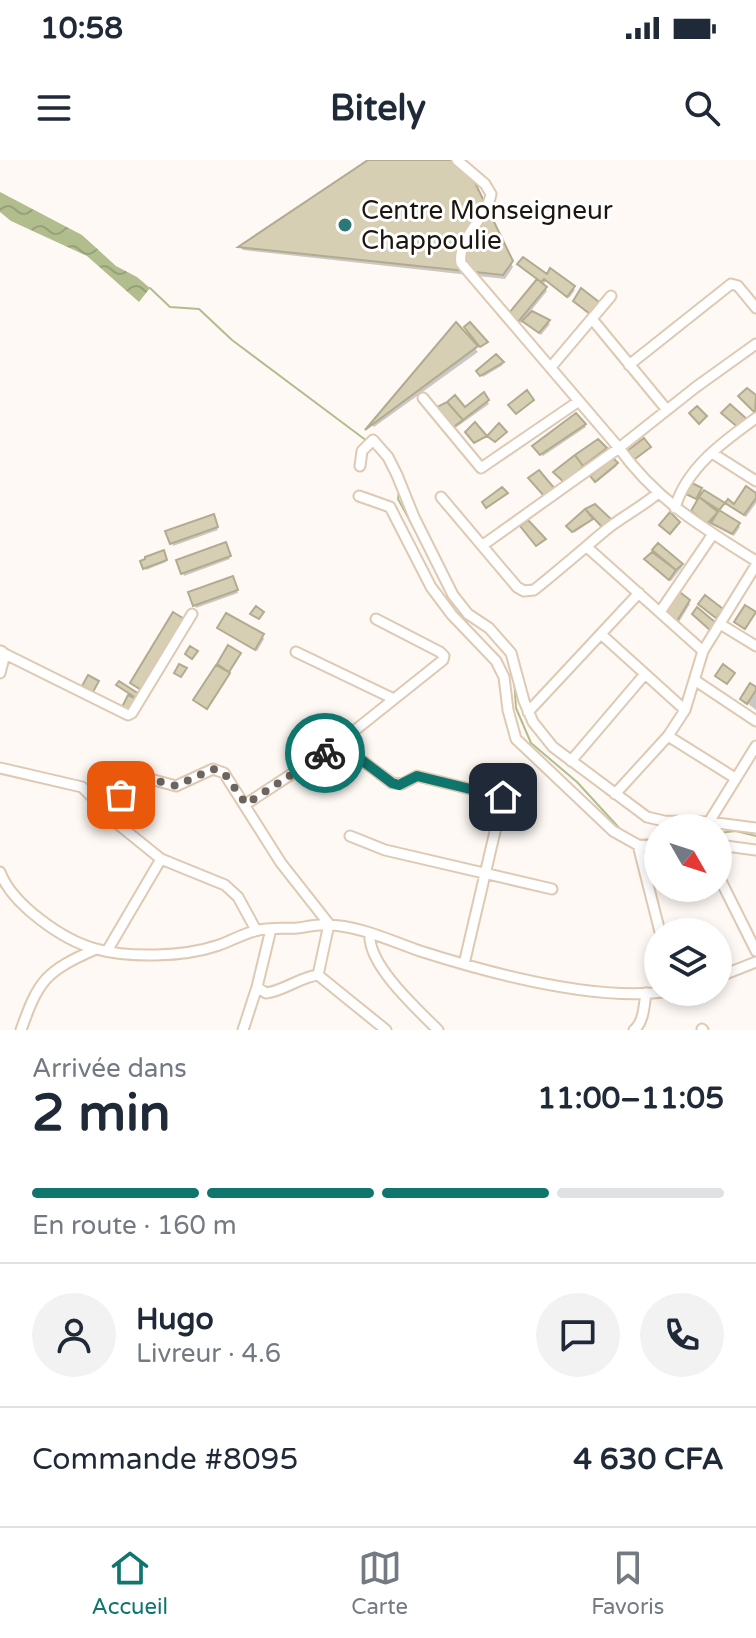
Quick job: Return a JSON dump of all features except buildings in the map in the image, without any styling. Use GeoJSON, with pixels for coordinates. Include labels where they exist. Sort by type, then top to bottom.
{"type":"FeatureCollection","features":[{"type":"Feature","properties":{"kind":"street"},"geometry":{"type":"LineString","coordinates":[[457,160],[485,184],[491,194],[460,255],[461,263],[641,478],[675,508],[756,563],[703,651],[685,710],[668,736],[615,794]]}},
{"type":"Feature","properties":{"kind":"street"},"geometry":{"type":"LineString","coordinates":[[629,365],[731,284],[738,286],[756,308]]}},
{"type":"Feature","properties":{"kind":"street"},"geometry":{"type":"LineString","coordinates":[[551,367],[611,296]]}},
{"type":"Feature","properties":{"kind":"street"},"geometry":{"type":"LineString","coordinates":[[592,319],[667,410]]}},
{"type":"Feature","properties":{"kind":"street"},"geometry":{"type":"LineString","coordinates":[[483,545],[619,448],[756,344]]}},
{"type":"Feature","properties":{"kind":"street"},"geometry":{"type":"LineString","coordinates":[[423,398],[481,468],[579,401]]}},
{"type":"Feature","properties":{"kind":"street"},"geometry":{"type":"LineString","coordinates":[[675,508],[680,492],[712,453],[756,418]]}},
{"type":"Feature","properties":{"kind":"street"},"geometry":{"type":"LineString","coordinates":[[360,466],[362,451],[373,440],[388,457],[453,595],[468,614],[489,628],[511,653],[533,722],[553,747],[644,815]]}},
{"type":"Feature","properties":{"kind":"street"},"geometry":{"type":"LineString","coordinates":[[712,453],[756,481]]}},
{"type":"Feature","properties":{"kind":"street"},"geometry":{"type":"LineString","coordinates":[[441,497],[517,587],[524,591],[534,590],[609,528],[658,493]]}},
{"type":"Feature","properties":{"kind":"street"},"geometry":{"type":"LineString","coordinates":[[359,496],[390,507],[431,587],[452,615],[496,661],[504,677],[516,739],[613,831],[644,846]]}},
{"type":"Feature","properties":{"kind":"street"},"geometry":{"type":"LineString","coordinates":[[660,612],[713,534]]}},
{"type":"Feature","properties":{"kind":"street"},"geometry":{"type":"LineString","coordinates":[[588,548],[703,651]]}},
{"type":"Feature","properties":{"kind":"street"},"geometry":{"type":"LineString","coordinates":[[528,712],[639,593]]}},
{"type":"Feature","properties":{"kind":"street"},"geometry":{"type":"LineString","coordinates":[[0,673],[2,652],[128,715],[192,614]]}},
{"type":"Feature","properties":{"kind":"street"},"geometry":{"type":"LineString","coordinates":[[246,804],[339,743],[443,660],[444,656],[376,619]]}},
{"type":"Feature","properties":{"kind":"street"},"geometry":{"type":"LineString","coordinates":[[720,624],[756,646]]}},
{"type":"Feature","properties":{"kind":"street"},"geometry":{"type":"LineString","coordinates":[[602,635],[685,710]]}},
{"type":"Feature","properties":{"kind":"street"},"geometry":{"type":"LineString","coordinates":[[296,652],[394,699]]}},
{"type":"Feature","properties":{"kind":"street"},"geometry":{"type":"LineString","coordinates":[[571,761],[645,674]]}},
{"type":"Feature","properties":{"kind":"street"},"geometry":{"type":"LineString","coordinates":[[696,681],[756,721]]}},
{"type":"Feature","properties":{"kind":"street"},"geometry":{"type":"LineString","coordinates":[[668,736],[735,778]]}},
{"type":"Feature","properties":{"kind":"street"},"geometry":{"type":"LineString","coordinates":[[339,743],[392,783],[402,784],[417,776],[503,797]]}},
{"type":"Feature","properties":{"kind":"street"},"geometry":{"type":"LineString","coordinates":[[714,814],[756,746]]}},
{"type":"Feature","properties":{"kind":"street"},"geometry":{"type":"LineString","coordinates":[[0,768],[88,790],[119,825],[161,859],[225,885],[238,897],[256,930]]}},
{"type":"Feature","properties":{"kind":"street"},"geometry":{"type":"LineString","coordinates":[[104,809],[130,789],[154,780],[176,786],[213,769],[224,773],[281,863],[329,924]]}},
{"type":"Feature","properties":{"kind":"street"},"geometry":{"type":"LineString","coordinates":[[464,964],[508,776]]}},
{"type":"Feature","properties":{"kind":"street"},"geometry":{"type":"LineString","coordinates":[[732,825],[756,828]]}},
{"type":"Feature","properties":{"kind":"street"},"geometry":{"type":"LineString","coordinates":[[350,836],[385,850],[552,889]]}},
{"type":"Feature","properties":{"kind":"street"},"geometry":{"type":"LineString","coordinates":[[638,845],[656,918]]}},
{"type":"Feature","properties":{"kind":"street"},"geometry":{"type":"LineString","coordinates":[[732,847],[756,850]]}},
{"type":"Feature","properties":{"kind":"street"},"geometry":{"type":"LineString","coordinates":[[107,951],[161,859]]}},
{"type":"Feature","properties":{"kind":"street"},"geometry":{"type":"LineString","coordinates":[[0,872],[2,884],[20,902],[55,929],[78,943],[96,949],[158,954],[195,952],[256,930],[329,924],[464,964],[555,984],[644,993]]}},
{"type":"Feature","properties":{"kind":"street"},"geometry":{"type":"LineString","coordinates":[[732,902],[756,951]]}},
{"type":"Feature","properties":{"kind":"street"},"geometry":{"type":"LineString","coordinates":[[318,975],[329,924]]}},
{"type":"Feature","properties":{"kind":"street"},"geometry":{"type":"LineString","coordinates":[[243,1030],[271,929]]}},
{"type":"Feature","properties":{"kind":"street"},"geometry":{"type":"LineString","coordinates":[[370,934],[369,945],[382,966],[438,1030]]}},
{"type":"Feature","properties":{"kind":"street"},"geometry":{"type":"LineString","coordinates":[[21,1030],[34,994],[43,982],[68,961],[96,949]]}},
{"type":"Feature","properties":{"kind":"street"},"geometry":{"type":"LineString","coordinates":[[732,971],[756,962]]}},
{"type":"Feature","properties":{"kind":"street"},"geometry":{"type":"LineString","coordinates":[[257,987],[266,993],[272,992],[318,975],[386,1030]]}},
{"type":"Feature","properties":{"kind":"street"},"geometry":{"type":"LineString","coordinates":[[634,1030],[639,1026],[644,1004]]}},
{"type":"Feature","properties":{"kind":"water"},"geometry":{"type":"Polygon","coordinates":[[[0,192],[82,235],[116,266],[150,288],[139,302],[87,256],[11,221],[0,212],[0,192]]]}},
{"type":"Feature","properties":{"kind":"waterway"},"geometry":{"type":"LineString","coordinates":[[150,288],[170,307],[199,309],[232,340],[367,441]]}},
{"type":"Feature","properties":{"kind":"waterway"},"geometry":{"type":"LineString","coordinates":[[399,491],[398,499],[416,532]]}},
{"type":"Feature","properties":{"kind":"waterway"},"geometry":{"type":"LineString","coordinates":[[514,678],[516,708],[531,743],[577,782],[621,830]]}},
{"type":"Feature","properties":{"kind":"waterway"},"geometry":{"type":"LineString","coordinates":[[732,831],[756,836]]}},
{"type":"Feature","properties":{"kind":"waterway"},"geometry":{"type":"LineString","coordinates":[[639,840],[644,840]]}},
{"type":"Feature","properties":{"kind":"way so far"},"geometry":{"type":"LineString","coordinates":[[121,795],[154,780],[176,786],[213,769],[224,773],[246,804],[325,753]]}},
{"type":"Feature","properties":{"kind":"place","name":"Centre Monseigneur Chappoulie"},"geometry":{"type":"Point","coordinates":[345,225]}},
{"type":"Feature","properties":{"kind":"route"},"geometry":{"type":"LineString","coordinates":[[325,753],[339,743],[399,785],[417,776],[503,797]]}}]}
